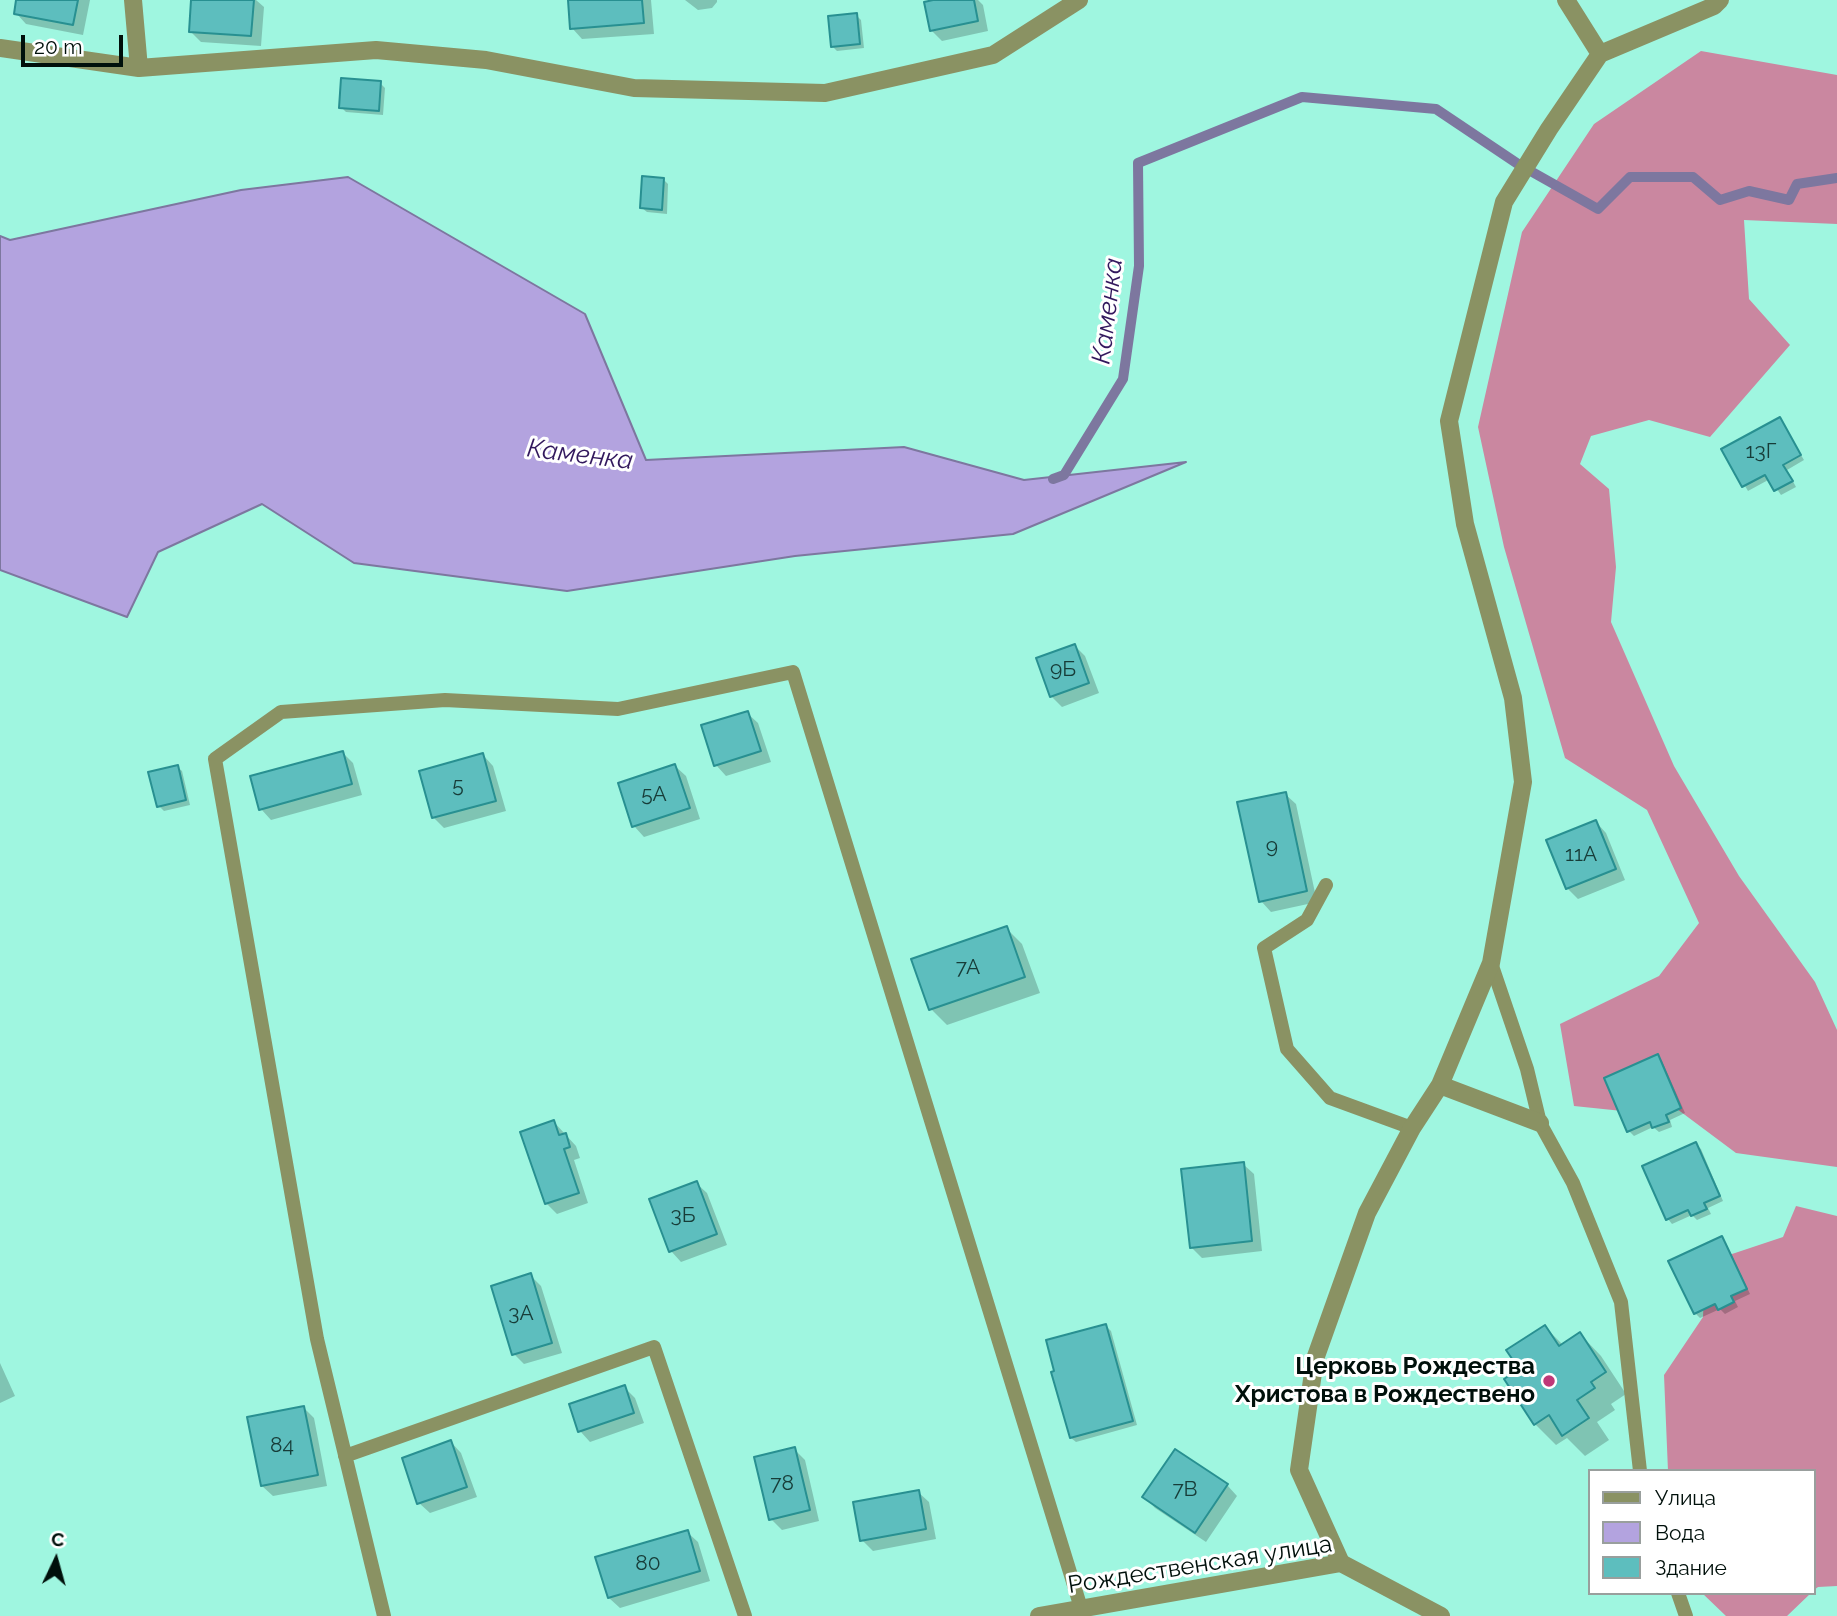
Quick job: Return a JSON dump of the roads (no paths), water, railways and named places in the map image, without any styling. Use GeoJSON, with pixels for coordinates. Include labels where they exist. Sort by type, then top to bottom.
{"type":"FeatureCollection","features":[{"type":"Feature","properties":{"kind":"street"},"geometry":{"type":"LineString","coordinates":[[134,0],[139,68]]}},
{"type":"Feature","properties":{"kind":"street"},"geometry":{"type":"LineString","coordinates":[[0,48],[139,68],[376,50],[486,61],[634,88],[825,93],[993,55],[1079,0]]}},
{"type":"Feature","properties":{"kind":"street"},"geometry":{"type":"LineString","coordinates":[[1566,0],[1600,54]]}},
{"type":"Feature","properties":{"kind":"street"},"geometry":{"type":"LineString","coordinates":[[1341,1563],[1299,1470],[1315,1359],[1367,1213],[1412,1128],[1440,1085],[1491,963],[1523,782],[1513,698],[1465,524],[1449,421],[1504,202],[1549,129],[1600,54],[1714,6],[1720,0]]}},
{"type":"Feature","properties":{"kind":"street"},"geometry":{"type":"LineString","coordinates":[[1440,1085],[1540,1123]]}},
{"type":"Feature","properties":{"kind":"street","name":"Рождественская улица"},"geometry":{"type":"LineString","coordinates":[[1039,1616],[1341,1563],[1441,1616]]}},
{"type":"Feature","properties":{"kind":"lane"},"geometry":{"type":"LineString","coordinates":[[384,1616],[317,1339],[215,759],[281,712],[445,699],[618,709],[793,672],[1081,1608]]}},
{"type":"Feature","properties":{"kind":"lane"},"geometry":{"type":"LineString","coordinates":[[1326,885],[1307,920],[1264,948],[1287,1049],[1330,1098],[1412,1128]]}},
{"type":"Feature","properties":{"kind":"lane"},"geometry":{"type":"LineString","coordinates":[[1491,963],[1527,1069],[1540,1123],[1573,1183],[1621,1302],[1640,1469]]}},
{"type":"Feature","properties":{"kind":"lane"},"geometry":{"type":"LineString","coordinates":[[345,1456],[654,1347],[745,1616]]}},
{"type":"Feature","properties":{"kind":"lane"},"geometry":{"type":"LineString","coordinates":[[1679,1595],[1686,1616]]}},
{"type":"Feature","properties":{"kind":"water"},"geometry":{"type":"Polygon","coordinates":[[[348,177],[585,314],[646,460],[904,447],[1024,480],[1186,462],[1013,534],[795,556],[567,591],[354,563],[262,504],[158,552],[127,617],[0,570],[0,236],[10,240],[241,190],[348,177]]]}},
{"type":"Feature","properties":{"kind":"waterway","name":"Каменка"},"geometry":{"type":"LineString","coordinates":[[1053,479],[1064,475],[1123,379],[1139,266],[1138,163],[1302,97],[1436,109],[1518,164],[1598,209],[1630,177],[1693,177],[1720,200],[1749,191],[1789,200],[1797,184],[1837,178]]}},
{"type":"Feature","properties":{"kind":"place","name":"Церковь Рождества Христова в Рождествено"},"geometry":{"type":"Point","coordinates":[1549,1381]}}]}
